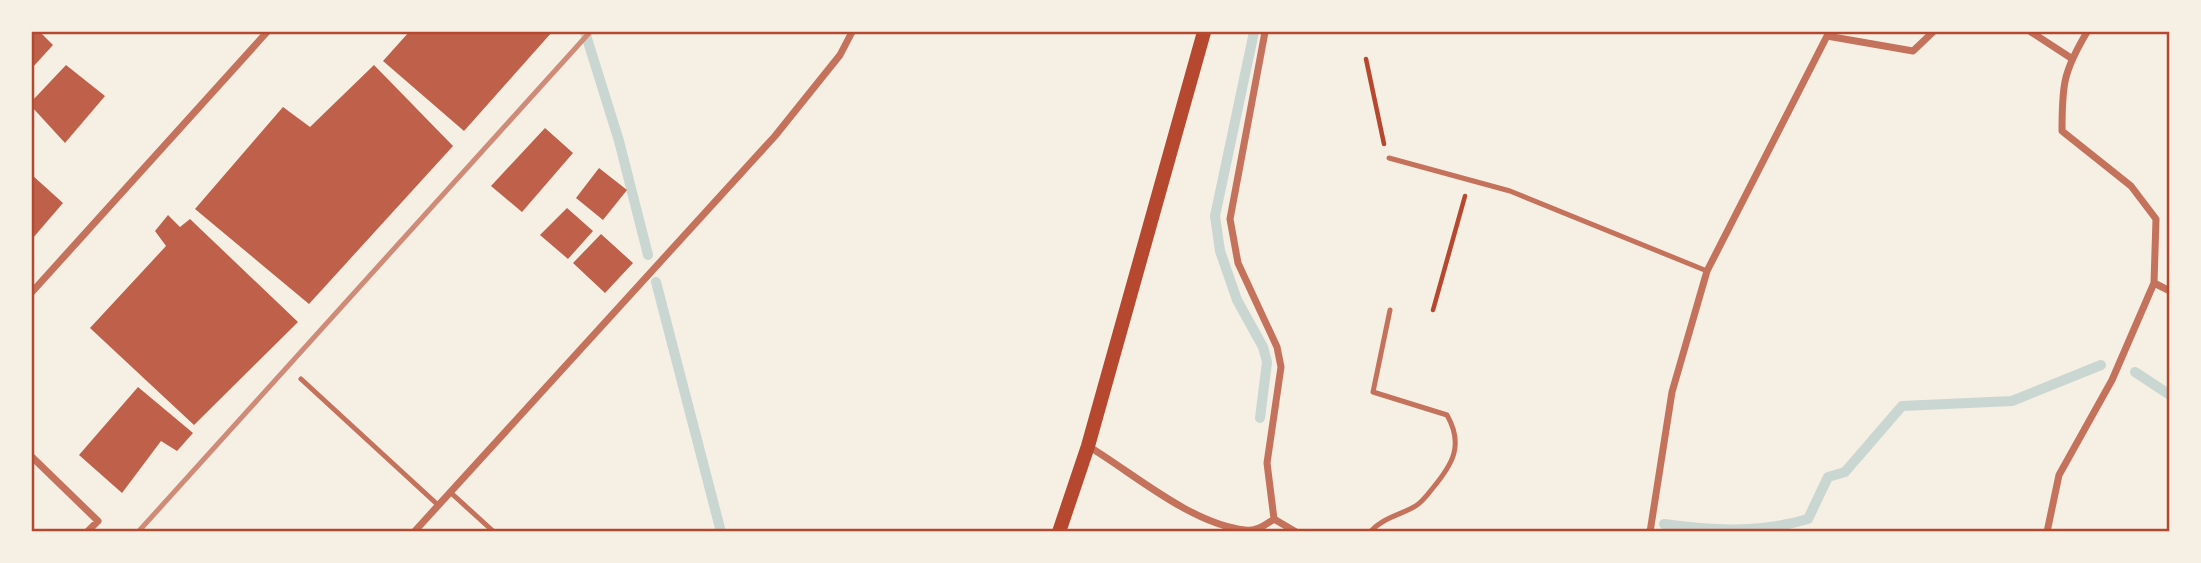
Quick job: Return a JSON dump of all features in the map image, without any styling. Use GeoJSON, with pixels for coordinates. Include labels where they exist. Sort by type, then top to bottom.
{"type":"FeatureCollection","features":[{"type":"Feature","properties":{"kind":"main road"},"geometry":{"type":"LineString","coordinates":[[1059,531],[1088,446],[1204,32]]}},
{"type":"Feature","properties":{"kind":"street"},"geometry":{"type":"LineString","coordinates":[[32,292],[267,32]]}},
{"type":"Feature","properties":{"kind":"street"},"geometry":{"type":"LineString","coordinates":[[414,531],[775,135],[840,55],[852,32]]}},
{"type":"Feature","properties":{"kind":"street"},"geometry":{"type":"LineString","coordinates":[[1265,32],[1230,219],[1238,263],[1277,347],[1281,367],[1267,463],[1274,519]]}},
{"type":"Feature","properties":{"kind":"street"},"geometry":{"type":"LineString","coordinates":[[1650,531],[1672,392],[1707,271],[1827,36],[1913,51],[1933,32]]}},
{"type":"Feature","properties":{"kind":"street"},"geometry":{"type":"LineString","coordinates":[[2031,32],[2071,58]]}},
{"type":"Feature","properties":{"kind":"street"},"geometry":{"type":"LineString","coordinates":[[2047,531],[2059,475],[2112,380],[2154,283],[2156,219],[2132,186],[2062,131],[2062,85],[2071,58],[2087,32]]}},
{"type":"Feature","properties":{"kind":"street"},"geometry":{"type":"LineString","coordinates":[[2154,283],[2169,291]]}},
{"type":"Feature","properties":{"kind":"street"},"geometry":{"type":"LineString","coordinates":[[1088,446],[1174,502],[1217,523],[1246,531],[1258,529],[1274,519]]}},
{"type":"Feature","properties":{"kind":"street"},"geometry":{"type":"LineString","coordinates":[[32,457],[98,520],[88,531]]}},
{"type":"Feature","properties":{"kind":"street"},"geometry":{"type":"LineString","coordinates":[[1274,519],[1296,531]]}},
{"type":"Feature","properties":{"kind":"lane"},"geometry":{"type":"LineString","coordinates":[[1389,158],[1510,191],[1707,271]]}},
{"type":"Feature","properties":{"kind":"lane"},"geometry":{"type":"LineString","coordinates":[[1370,531],[1378,523],[1419,504],[1447,472],[1456,450],[1456,430],[1447,415],[1373,392],[1390,310]]}},
{"type":"Feature","properties":{"kind":"lane"},"geometry":{"type":"LineString","coordinates":[[301,379],[438,505]]}},
{"type":"Feature","properties":{"kind":"lane"},"geometry":{"type":"LineString","coordinates":[[450,492],[494,531]]}},
{"type":"Feature","properties":{"kind":"path"},"geometry":{"type":"LineString","coordinates":[[1366,59],[1389,158]]}},
{"type":"Feature","properties":{"kind":"path"},"geometry":{"type":"LineString","coordinates":[[1433,310],[1470,178]]}},
{"type":"Feature","properties":{"kind":"building"},"geometry":{"type":"Polygon","coordinates":[[[32,32],[40,32],[53,45],[32,68],[32,32]]]}},
{"type":"Feature","properties":{"kind":"building"},"geometry":{"type":"Polygon","coordinates":[[[409,32],[552,32],[464,131],[383,61],[409,32]]]}},
{"type":"Feature","properties":{"kind":"building"},"geometry":{"type":"Polygon","coordinates":[[[66,65],[105,96],[65,143],[32,107],[32,101],[66,65]]]}},
{"type":"Feature","properties":{"kind":"building"},"geometry":{"type":"Polygon","coordinates":[[[374,65],[453,146],[309,304],[195,209],[283,107],[310,127],[374,65]]]}},
{"type":"Feature","properties":{"kind":"building"},"geometry":{"type":"Polygon","coordinates":[[[545,128],[573,153],[522,212],[491,186],[545,128]]]}},
{"type":"Feature","properties":{"kind":"building"},"geometry":{"type":"Polygon","coordinates":[[[599,168],[627,190],[603,220],[576,198],[599,168]]]}},
{"type":"Feature","properties":{"kind":"building"},"geometry":{"type":"Polygon","coordinates":[[[32,175],[63,203],[32,239],[32,175]]]}},
{"type":"Feature","properties":{"kind":"building"},"geometry":{"type":"Polygon","coordinates":[[[567,208],[593,231],[568,259],[540,235],[567,208]]]}},
{"type":"Feature","properties":{"kind":"building"},"geometry":{"type":"Polygon","coordinates":[[[168,215],[180,227],[190,219],[298,322],[194,425],[90,328],[166,246],[155,231],[168,215]]]}},
{"type":"Feature","properties":{"kind":"building"},"geometry":{"type":"Polygon","coordinates":[[[601,234],[633,263],[605,293],[573,263],[601,234]]]}},
{"type":"Feature","properties":{"kind":"building"},"geometry":{"type":"Polygon","coordinates":[[[138,387],[193,433],[177,451],[161,441],[122,493],[79,455],[138,387]]]}},
{"type":"Feature","properties":{"kind":"waterway"},"geometry":{"type":"LineString","coordinates":[[585,32],[619,141],[648,255]]}},
{"type":"Feature","properties":{"kind":"waterway"},"geometry":{"type":"LineString","coordinates":[[1254,32],[1215,216],[1220,251],[1237,300],[1263,347],[1267,362],[1260,418]]}},
{"type":"Feature","properties":{"kind":"waterway"},"geometry":{"type":"LineString","coordinates":[[656,282],[721,532]]}},
{"type":"Feature","properties":{"kind":"waterway"},"geometry":{"type":"LineString","coordinates":[[1664,524],[1755,529],[1808,519],[1828,477],[1845,472],[1902,406],[2012,401],[2101,365]]}},
{"type":"Feature","properties":{"kind":"waterway"},"geometry":{"type":"LineString","coordinates":[[2135,372],[2170,395]]}},
{"type":"Feature","properties":{"kind":"railway"},"geometry":{"type":"LineString","coordinates":[[138,532],[590,32]]}}]}
